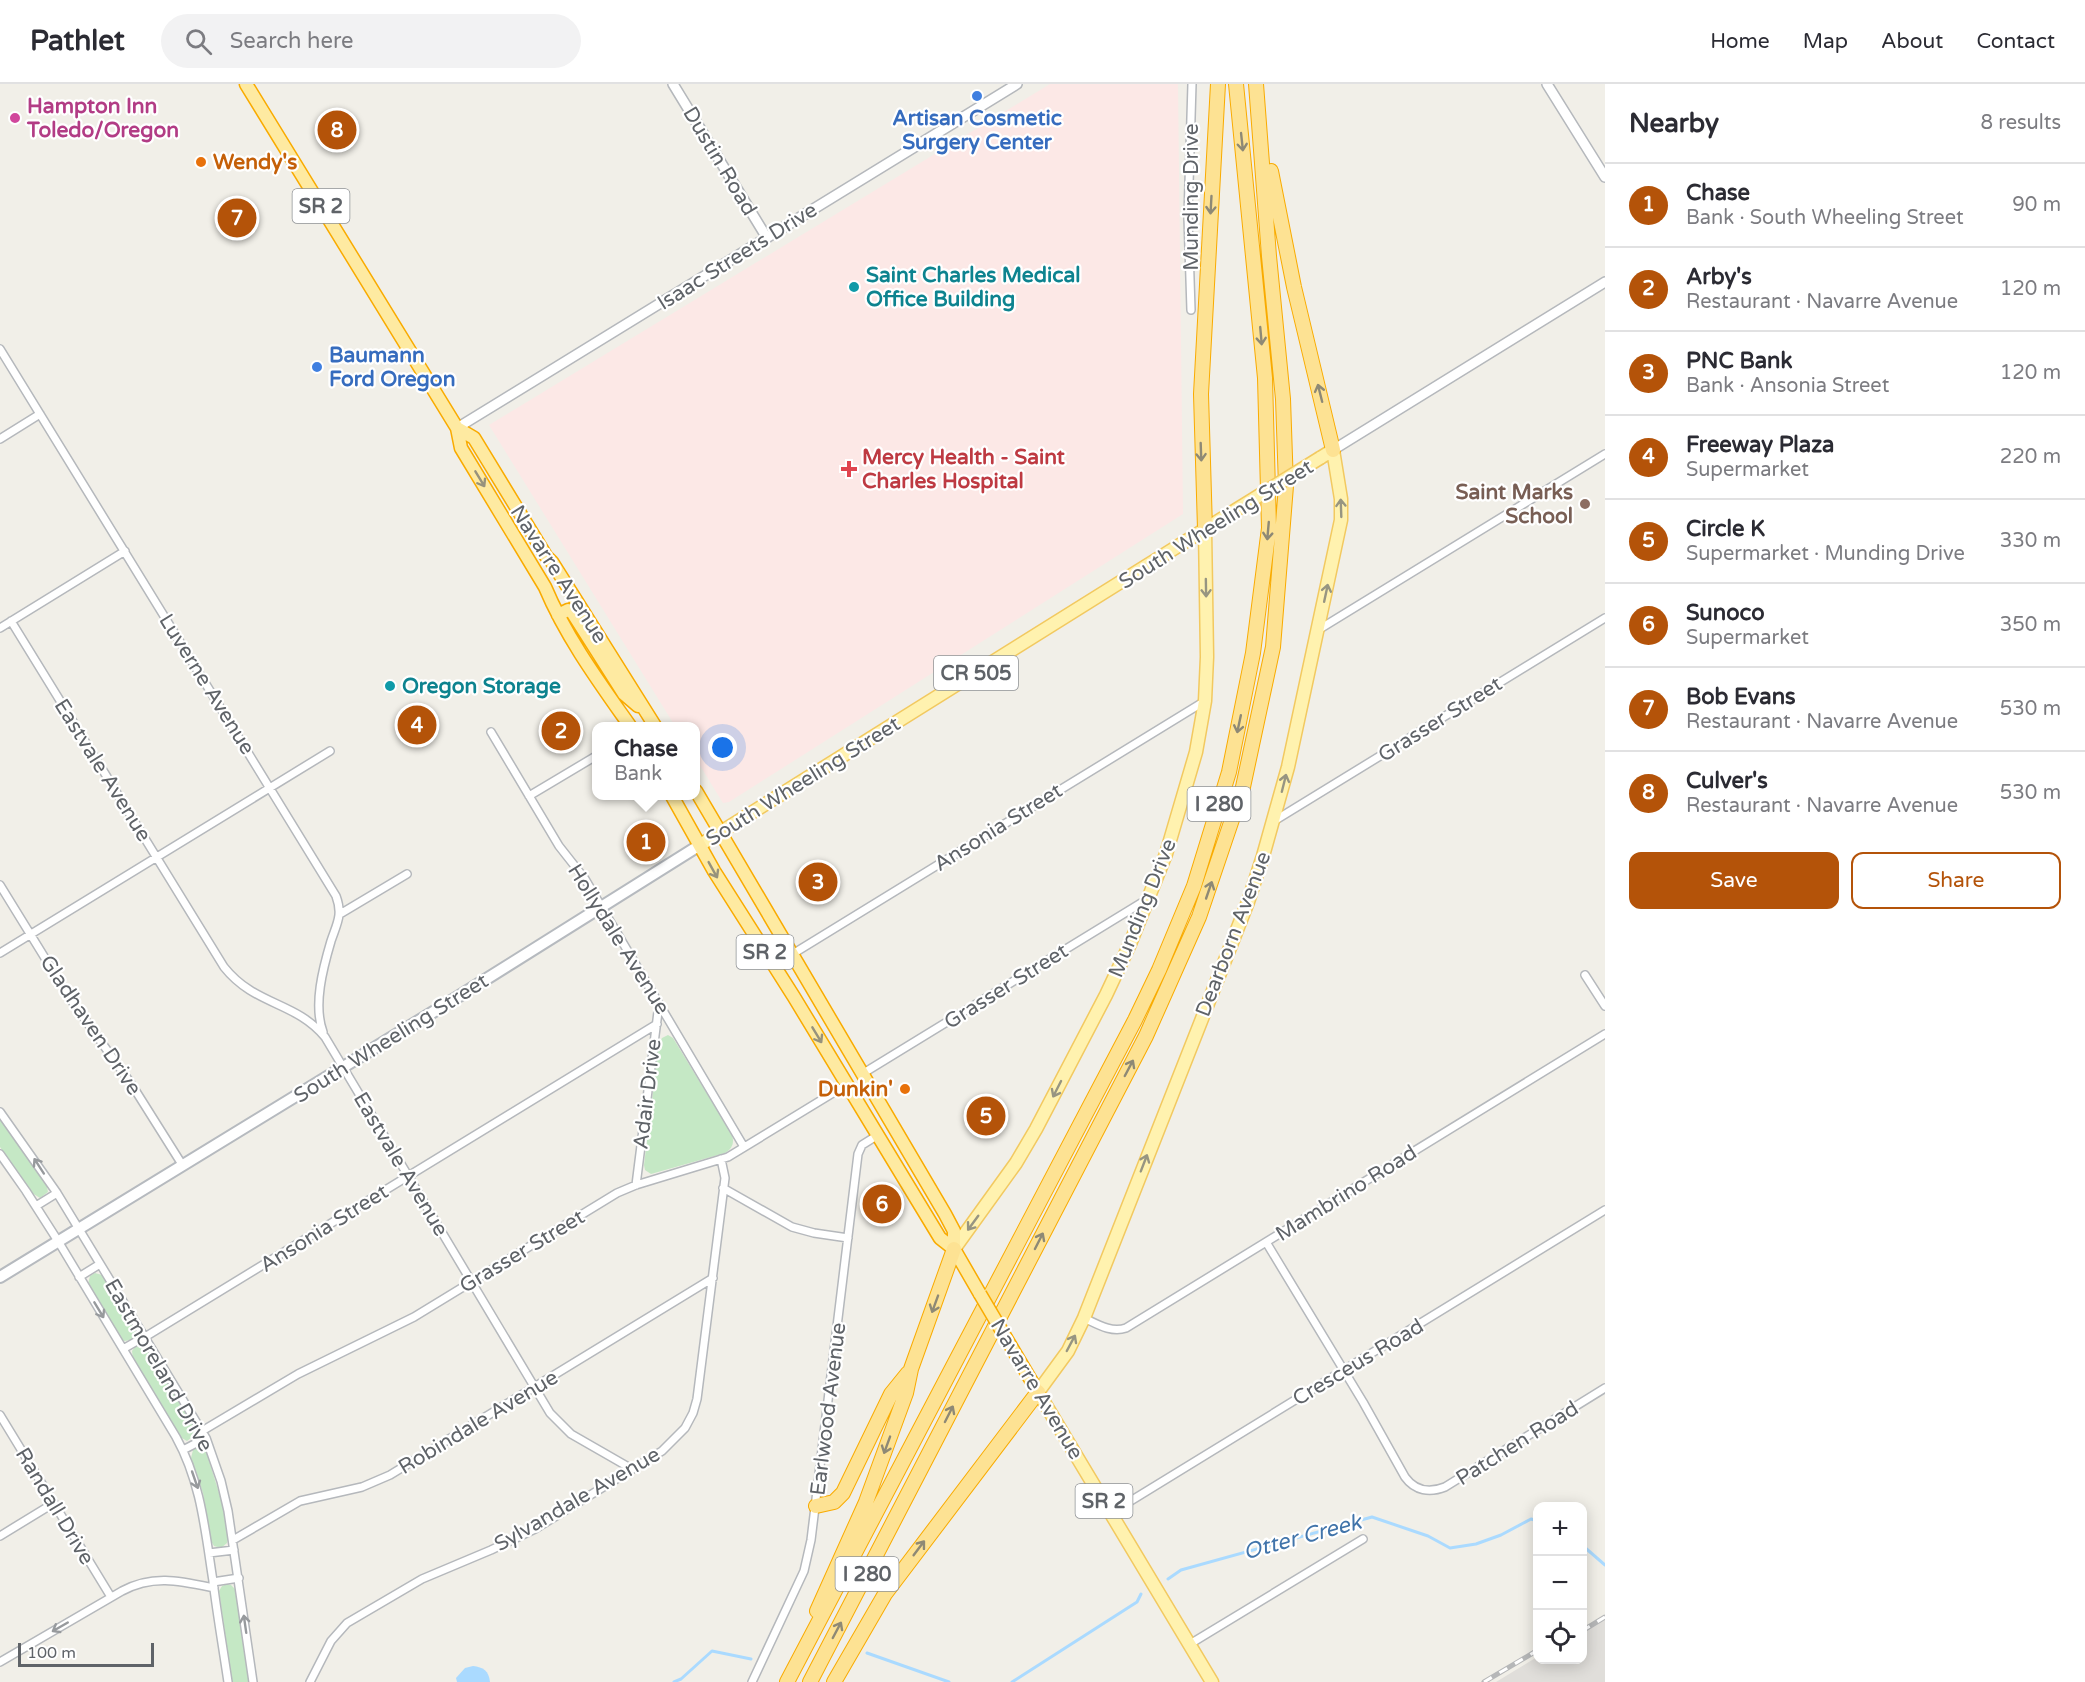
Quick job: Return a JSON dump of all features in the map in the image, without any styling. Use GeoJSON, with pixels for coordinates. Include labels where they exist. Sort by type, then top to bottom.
{"type":"FeatureCollection","features":[{"type":"Feature","properties":{"kind":"highway","name":"Navarre Avenue"},"geometry":{"type":"LineString","coordinates":[[246,84],[457,428],[461,448],[545,586],[558,615],[587,665],[627,722]]}},
{"type":"Feature","properties":{"kind":"highway"},"geometry":{"type":"LineString","coordinates":[[1204,529],[1200,402],[1218,84]]}},
{"type":"Feature","properties":{"kind":"highway","name":"I 280"},"geometry":{"type":"LineString","coordinates":[[787,1682],[1136,1020],[1194,886],[1229,772],[1253,653],[1269,528],[1265,378],[1236,84]]}},
{"type":"Feature","properties":{"kind":"highway","name":"I 280"},"geometry":{"type":"LineString","coordinates":[[810,1682],[1146,1036],[1200,917],[1243,787],[1273,647],[1286,486],[1283,399],[1256,84]]}},
{"type":"Feature","properties":{"kind":"highway"},"geometry":{"type":"LineString","coordinates":[[1260,117],[1294,287],[1333,450]]}},
{"type":"Feature","properties":{"kind":"highway","name":"Navarre Avenue"},"geometry":{"type":"LineString","coordinates":[[457,428],[474,438],[546,556],[653,722]]}},
{"type":"Feature","properties":{"kind":"highway"},"geometry":{"type":"LineString","coordinates":[[493,502],[516,525],[534,554],[546,556]]}},
{"type":"Feature","properties":{"kind":"highway"},"geometry":{"type":"LineString","coordinates":[[558,615],[568,610],[572,612],[624,694],[648,715]]}},
{"type":"Feature","properties":{"kind":"highway","name":"Navarre Avenue"},"geometry":{"type":"LineString","coordinates":[[700,798],[954,1230],[954,1249]]}},
{"type":"Feature","properties":{"kind":"highway","name":"Navarre Avenue"},"geometry":{"type":"LineString","coordinates":[[675,800],[731,900],[794,997],[940,1238],[954,1249],[1038,1392]]}},
{"type":"Feature","properties":{"kind":"highway"},"geometry":{"type":"LineString","coordinates":[[847,1085],[854,1082],[859,1084],[893,1126]]}},
{"type":"Feature","properties":{"kind":"highway"},"geometry":{"type":"LineString","coordinates":[[864,1114],[888,1137],[921,1192],[925,1194],[931,1191]]}},
{"type":"Feature","properties":{"kind":"highway"},"geometry":{"type":"LineString","coordinates":[[796,1666],[825,1590],[866,1502],[906,1393],[911,1369],[954,1249]]}},
{"type":"Feature","properties":{"kind":"highway"},"geometry":{"type":"LineString","coordinates":[[816,1506],[834,1502],[843,1493],[891,1394],[911,1369]]}},
{"type":"Feature","properties":{"kind":"highway"},"geometry":{"type":"LineString","coordinates":[[834,1682],[885,1594],[1038,1392]]}},
{"type":"Feature","properties":{"kind":"main road","name":"South Wheeling Street"},"geometry":{"type":"LineString","coordinates":[[0,1277],[601,907],[1333,450]]}},
{"type":"Feature","properties":{"kind":"main road","name":"Dearborn Avenue"},"geometry":{"type":"LineString","coordinates":[[1038,1392],[1068,1351],[1084,1318],[1248,902],[1274,821],[1341,520],[1341,499],[1333,450]]}},
{"type":"Feature","properties":{"kind":"main road","name":"Munding Drive"},"geometry":{"type":"LineString","coordinates":[[954,1249],[1016,1163],[1036,1129],[1106,995],[1150,898],[1166,854],[1197,752],[1205,701],[1207,657],[1204,529]]}},
{"type":"Feature","properties":{"kind":"main road","name":"Navarre Avenue"},"geometry":{"type":"LineString","coordinates":[[1038,1392],[1212,1682]]}},
{"type":"Feature","properties":{"kind":"street","name":"Dustin Road"},"geometry":{"type":"LineString","coordinates":[[673,84],[766,238]]}},
{"type":"Feature","properties":{"kind":"street","name":"Isaac Streets Drive"},"geometry":{"type":"LineString","coordinates":[[457,428],[1017,84]]}},
{"type":"Feature","properties":{"kind":"street","name":"Munding Drive"},"geometry":{"type":"LineString","coordinates":[[1191,310],[1188,217],[1192,84]]}},
{"type":"Feature","properties":{"kind":"street"},"geometry":{"type":"LineString","coordinates":[[1547,84],[1605,177]]}},
{"type":"Feature","properties":{"kind":"street","name":"South Wheeling Street"},"geometry":{"type":"LineString","coordinates":[[1333,450],[1605,282]]}},
{"type":"Feature","properties":{"kind":"street","name":"Luverne Avenue"},"geometry":{"type":"LineString","coordinates":[[0,349],[333,890],[340,914]]}},
{"type":"Feature","properties":{"kind":"street"},"geometry":{"type":"LineString","coordinates":[[0,439],[40,414]]}},
{"type":"Feature","properties":{"kind":"street"},"geometry":{"type":"LineString","coordinates":[[1318,630],[1605,454]]}},
{"type":"Feature","properties":{"kind":"street"},"geometry":{"type":"LineString","coordinates":[[0,628],[125,551]]}},
{"type":"Feature","properties":{"kind":"street","name":"Grasser Street"},"geometry":{"type":"LineString","coordinates":[[1274,821],[1605,618]]}},
{"type":"Feature","properties":{"kind":"street","name":"Eastvale Avenue"},"geometry":{"type":"LineString","coordinates":[[11,621],[229,974],[258,997],[304,1017],[325,1037],[550,1413],[566,1430],[632,1469]]}},
{"type":"Feature","properties":{"kind":"street","name":"Ansonia Street"},"geometry":{"type":"LineString","coordinates":[[791,955],[1205,701]]}},
{"type":"Feature","properties":{"kind":"street","name":"Hollydale Avenue"},"geometry":{"type":"LineString","coordinates":[[491,732],[560,846],[581,873],[744,1147]]}},
{"type":"Feature","properties":{"kind":"street"},"geometry":{"type":"LineString","coordinates":[[0,953],[330,751]]}},
{"type":"Feature","properties":{"kind":"street"},"geometry":{"type":"LineString","coordinates":[[529,796],[592,759]]}},
{"type":"Feature","properties":{"kind":"street"},"geometry":{"type":"LineString","coordinates":[[325,1037],[318,1013],[318,999],[340,914],[407,874]]}},
{"type":"Feature","properties":{"kind":"street","name":"Gladhaven Drive"},"geometry":{"type":"LineString","coordinates":[[0,885],[73,1003],[137,1092],[183,1166]]}},
{"type":"Feature","properties":{"kind":"street","name":"Grasser Street"},"geometry":{"type":"LineString","coordinates":[[862,1074],[1150,898]]}},
{"type":"Feature","properties":{"kind":"street"},"geometry":{"type":"LineString","coordinates":[[1585,975],[1605,1006]]}},
{"type":"Feature","properties":{"kind":"street","name":"Adair Drive"},"geometry":{"type":"LineString","coordinates":[[636,1185],[659,1004]]}},
{"type":"Feature","properties":{"kind":"street","name":"Ansonia Street"},"geometry":{"type":"LineString","coordinates":[[123,1349],[657,1024]]}},
{"type":"Feature","properties":{"kind":"street","name":"Mambrino Road"},"geometry":{"type":"LineString","coordinates":[[1084,1318],[1108,1329],[1126,1328],[1605,1034]]}},
{"type":"Feature","properties":{"kind":"street","name":"Grasser Street"},"geometry":{"type":"LineString","coordinates":[[183,1450],[283,1383],[395,1327],[617,1193],[722,1159],[847,1085]]}},
{"type":"Feature","properties":{"kind":"street","name":"Eastmoreland Drive"},"geometry":{"type":"LineString","coordinates":[[0,1112],[57,1193],[204,1435],[221,1480],[233,1540],[253,1682]]}},
{"type":"Feature","properties":{"kind":"street","name":"Earlwood Avenue"},"geometry":{"type":"LineString","coordinates":[[752,1682],[804,1571],[816,1506],[860,1147],[878,1135]]}},
{"type":"Feature","properties":{"kind":"street","name":"Eastmoreland Drive"},"geometry":{"type":"LineString","coordinates":[[0,1154],[58,1241],[183,1450],[200,1497],[228,1682]]}},
{"type":"Feature","properties":{"kind":"street","name":"Sylvandale Avenue"},"geometry":{"type":"LineString","coordinates":[[310,1682],[334,1636],[350,1620],[422,1579],[535,1528],[671,1444],[685,1428],[693,1413],[698,1394],[725,1178],[722,1159]]}},
{"type":"Feature","properties":{"kind":"street"},"geometry":{"type":"LineString","coordinates":[[723,1188],[792,1227],[848,1238]]}},
{"type":"Feature","properties":{"kind":"street"},"geometry":{"type":"LineString","coordinates":[[36,1206],[57,1193]]}},
{"type":"Feature","properties":{"kind":"street","name":"Cresceus Road"},"geometry":{"type":"LineString","coordinates":[[1111,1513],[1605,1210]]}},
{"type":"Feature","properties":{"kind":"street"},"geometry":{"type":"LineString","coordinates":[[1266,1242],[1344,1370]]}},
{"type":"Feature","properties":{"kind":"street"},"geometry":{"type":"LineString","coordinates":[[79,1277],[100,1264]]}},
{"type":"Feature","properties":{"kind":"street","name":"Robindale Avenue"},"geometry":{"type":"LineString","coordinates":[[233,1540],[300,1501],[318,1495],[362,1487],[390,1475],[713,1278]]}},
{"type":"Feature","properties":{"kind":"street","name":"Patchen Road"},"geometry":{"type":"LineString","coordinates":[[1344,1370],[1405,1477],[1414,1487],[1426,1490],[1445,1487],[1605,1388]]}},
{"type":"Feature","properties":{"kind":"street","name":"Randall Drive"},"geometry":{"type":"LineString","coordinates":[[0,1415],[111,1597]]}},
{"type":"Feature","properties":{"kind":"street"},"geometry":{"type":"LineString","coordinates":[[0,1536],[54,1503]]}},
{"type":"Feature","properties":{"kind":"street"},"geometry":{"type":"LineString","coordinates":[[1190,1644],[1363,1539]]}},
{"type":"Feature","properties":{"kind":"street"},"geometry":{"type":"LineString","coordinates":[[209,1553],[234,1550]]}},
{"type":"Feature","properties":{"kind":"street"},"geometry":{"type":"LineString","coordinates":[[0,1662],[139,1583],[174,1580],[213,1585],[239,1578]]}},
{"type":"Feature","properties":{"kind":"street"},"geometry":{"type":"LineString","coordinates":[[839,1682],[856,1644]]}},
{"type":"Feature","properties":{"kind":"shaded area","name":"Mercy Health - Saint Charles Hospital"},"geometry":{"type":"Polygon","coordinates":[[[1050,84],[1178,84],[1183,514],[729,802],[723,803],[700,766],[700,722],[673,722],[489,425],[1050,84]]]}},
{"type":"Feature","properties":{"kind":"shaded area"},"geometry":{"type":"Polygon","coordinates":[[[1605,1616],[1605,1682],[1496,1682],[1533,1659],[1533,1664],[1587,1664],[1587,1627],[1605,1616]]]}},
{"type":"Feature","properties":{"kind":"green space"},"geometry":{"type":"Polygon","coordinates":[[[668,1035],[673,1038],[731,1133],[733,1142],[725,1153],[651,1174],[645,1170],[644,1165],[659,1043],[668,1035]]]}},
{"type":"Feature","properties":{"kind":"green space"},"geometry":{"type":"Polygon","coordinates":[[[0,1119],[46,1182],[48,1192],[40,1198],[32,1193],[0,1147],[0,1119]]]}},
{"type":"Feature","properties":{"kind":"green space"},"geometry":{"type":"Polygon","coordinates":[[[95,1273],[102,1275],[135,1330],[135,1336],[131,1340],[124,1341],[121,1338],[88,1284],[90,1276],[95,1273]]]}},
{"type":"Feature","properties":{"kind":"green space"},"geometry":{"type":"Polygon","coordinates":[[[141,1345],[147,1348],[195,1429],[195,1435],[187,1441],[180,1437],[133,1359],[132,1351],[141,1345]]]}},
{"type":"Feature","properties":{"kind":"green space"},"geometry":{"type":"Polygon","coordinates":[[[200,1447],[206,1450],[223,1506],[228,1539],[221,1548],[214,1546],[211,1541],[203,1493],[191,1458],[193,1450],[200,1447]]]}},
{"type":"Feature","properties":{"kind":"green space"},"geometry":{"type":"Polygon","coordinates":[[[227,1584],[236,1590],[249,1682],[232,1682],[219,1591],[227,1584]]]}},
{"type":"Feature","properties":{"kind":"water"},"geometry":{"type":"Polygon","coordinates":[[[473,1666],[485,1670],[490,1682],[457,1682],[456,1678],[465,1668],[473,1666]]]}},
{"type":"Feature","properties":{"kind":"waterway","name":"Otter Creek"},"geometry":{"type":"LineString","coordinates":[[1168,1579],[1181,1570],[1372,1517],[1428,1536],[1450,1548],[1476,1544],[1533,1520]]}},
{"type":"Feature","properties":{"kind":"waterway","name":"Otter Creek"},"geometry":{"type":"LineString","coordinates":[[1587,1549],[1605,1565]]}},
{"type":"Feature","properties":{"kind":"waterway","name":"Otter Creek"},"geometry":{"type":"LineString","coordinates":[[1012,1682],[1137,1602],[1141,1594]]}},
{"type":"Feature","properties":{"kind":"waterway","name":"Otter Creek"},"geometry":{"type":"LineString","coordinates":[[674,1682],[681,1679],[712,1651],[751,1659]]}},
{"type":"Feature","properties":{"kind":"waterway","name":"Otter Creek"},"geometry":{"type":"LineString","coordinates":[[867,1653],[949,1682]]}},
{"type":"Feature","properties":{"kind":"railway"},"geometry":{"type":"LineString","coordinates":[[1587,1628],[1605,1617]]}},
{"type":"Feature","properties":{"kind":"railway"},"geometry":{"type":"LineString","coordinates":[[1484,1682],[1533,1653]]}},
{"type":"Feature","properties":{"kind":"place","name":"Artisan Cosmetic Surgery Center"},"geometry":{"type":"Point","coordinates":[977,96]}},
{"type":"Feature","properties":{"kind":"place","name":"Hampton Inn Toledo/Oregon"},"geometry":{"type":"Point","coordinates":[15,118]}},
{"type":"Feature","properties":{"kind":"place","name":"Culver's"},"geometry":{"type":"Point","coordinates":[337,130]}},
{"type":"Feature","properties":{"kind":"place","name":"Wendy's"},"geometry":{"type":"Point","coordinates":[201,162]}},
{"type":"Feature","properties":{"kind":"place","name":"Bob Evans"},"geometry":{"type":"Point","coordinates":[237,218]}},
{"type":"Feature","properties":{"kind":"place","name":"Saint Charles Medical Office Building"},"geometry":{"type":"Point","coordinates":[854,287]}},
{"type":"Feature","properties":{"kind":"place","name":"Baumann Ford Oregon"},"geometry":{"type":"Point","coordinates":[317,367]}},
{"type":"Feature","properties":{"kind":"place","name":"Mercy Health - Saint Charles Hospital"},"geometry":{"type":"Point","coordinates":[849,469]}},
{"type":"Feature","properties":{"kind":"place","name":"Saint Marks School"},"geometry":{"type":"Point","coordinates":[1585,504]}},
{"type":"Feature","properties":{"kind":"place","name":"Oregon Storage"},"geometry":{"type":"Point","coordinates":[390,686]}},
{"type":"Feature","properties":{"kind":"place","name":"Freeway Plaza"},"geometry":{"type":"Point","coordinates":[417,725]}},
{"type":"Feature","properties":{"kind":"place","name":"Arby's"},"geometry":{"type":"Point","coordinates":[561,731]}},
{"type":"Feature","properties":{"kind":"place","name":"Chase"},"geometry":{"type":"Point","coordinates":[646,842]}},
{"type":"Feature","properties":{"kind":"place","name":"PNC Bank"},"geometry":{"type":"Point","coordinates":[818,882]}},
{"type":"Feature","properties":{"kind":"place","name":"Dunkin'"},"geometry":{"type":"Point","coordinates":[905,1089]}},
{"type":"Feature","properties":{"kind":"place","name":"Circle K"},"geometry":{"type":"Point","coordinates":[986,1116]}},
{"type":"Feature","properties":{"kind":"place","name":"Sunoco"},"geometry":{"type":"Point","coordinates":[882,1204]}}]}
